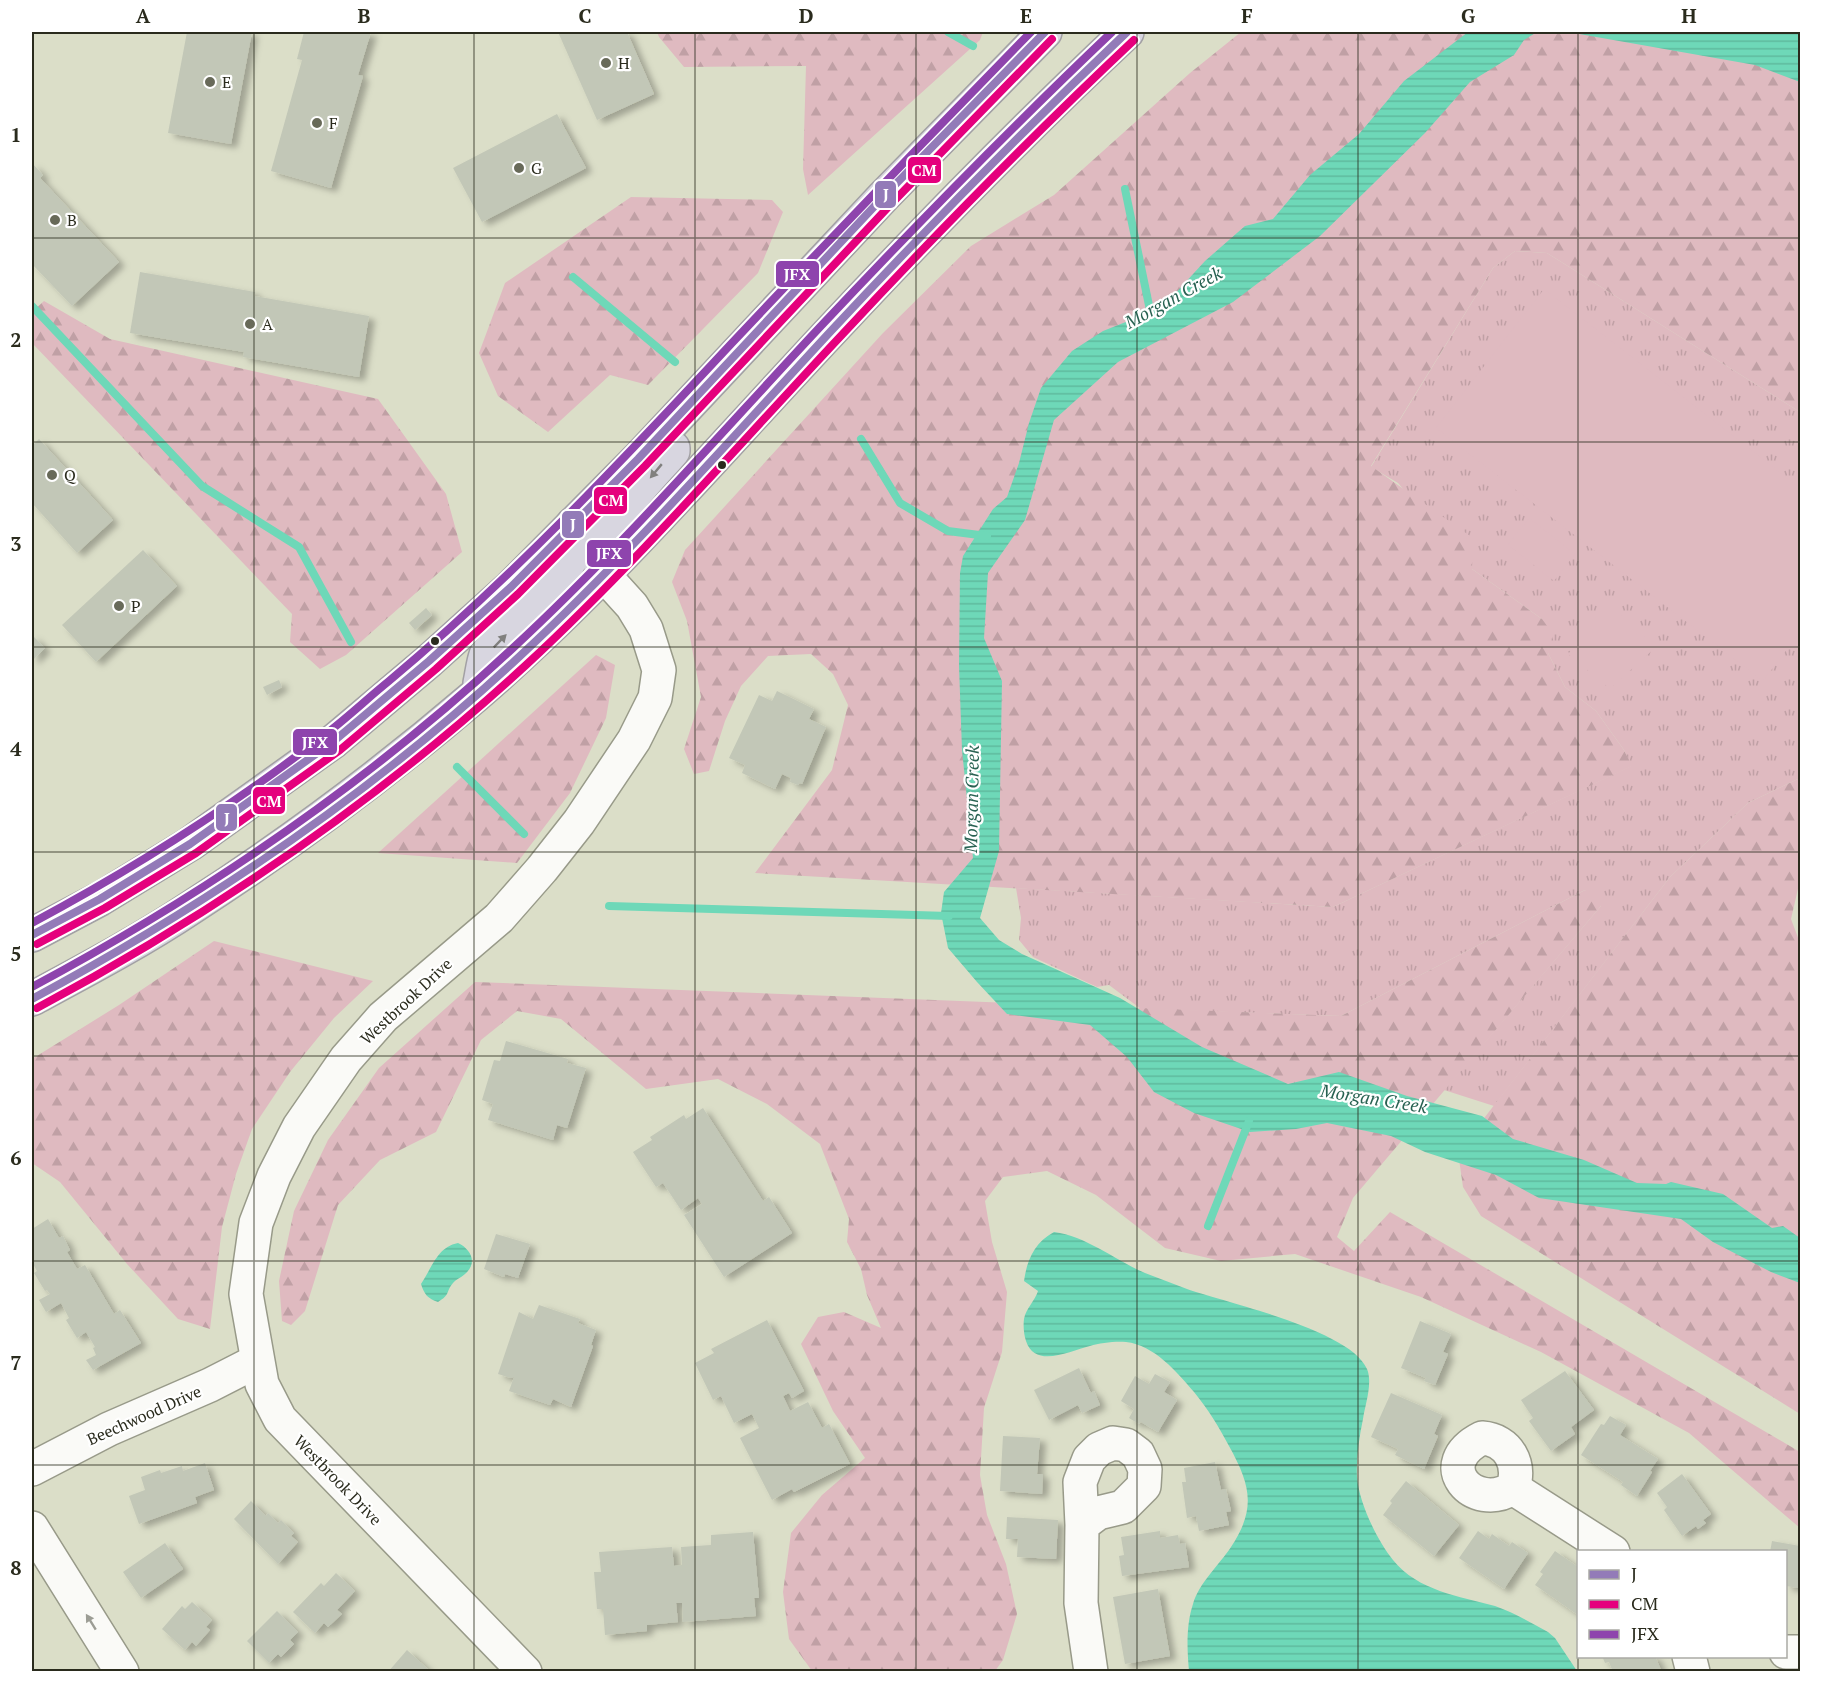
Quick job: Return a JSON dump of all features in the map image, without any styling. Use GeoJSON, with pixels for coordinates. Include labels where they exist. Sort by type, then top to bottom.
{"type":"FeatureCollection","features":[{"type":"Feature","properties":{"kind":"highway"},"geometry":{"type":"LineString","coordinates":[[32,934],[100,899],[190,844],[334,741],[429,661],[511,587],[573,524],[884,196],[1046,32]]}},
{"type":"Feature","properties":{"kind":"highway"},"geometry":{"type":"LineString","coordinates":[[32,999],[199,903],[339,804],[414,747],[478,693],[603,574],[914,245],[1079,76],[1127,32]]}},
{"type":"Feature","properties":{"kind":"highway"},"geometry":{"type":"LineString","coordinates":[[603,574],[599,559],[605,538],[620,514],[673,451],[675,419]]}},
{"type":"Feature","properties":{"kind":"highway"},"geometry":{"type":"LineString","coordinates":[[478,693],[486,655],[537,602],[576,552],[579,533],[573,524]]}},
{"type":"Feature","properties":{"kind":"street","name":"Westbrook Drive"},"geometry":{"type":"LineString","coordinates":[[525,1671],[280,1419],[262,1384],[246,1294],[256,1224],[274,1176],[299,1127],[346,1059],[383,1017],[499,918],[542,869],[579,822],[634,740],[656,698],[658,670],[646,629],[632,606],[603,574]]}},
{"type":"Feature","properties":{"kind":"street","name":"Beechwood Drive"},"geometry":{"type":"LineString","coordinates":[[32,1468],[257,1361]]}},
{"type":"Feature","properties":{"kind":"street"},"geometry":{"type":"LineString","coordinates":[[1513,1488],[1611,1550]]}},
{"type":"Feature","properties":{"kind":"street"},"geometry":{"type":"LineString","coordinates":[[1082,1525],[1081,1603],[1091,1671]]}},
{"type":"Feature","properties":{"kind":"street"},"geometry":{"type":"LineString","coordinates":[[32,1528],[122,1671]]}},
{"type":"Feature","properties":{"kind":"green space"},"geometry":{"type":"Polygon","coordinates":[[[657,32],[983,32],[980,40],[808,195],[803,169],[806,66],[684,67],[657,32]]]}},
{"type":"Feature","properties":{"kind":"green space"},"geometry":{"type":"Polygon","coordinates":[[[1241,32],[1800,32],[1800,412],[1547,253],[1515,251],[1493,268],[1371,466],[1473,538],[1472,569],[1542,619],[1553,634],[1548,653],[1565,687],[1596,711],[1624,750],[1632,766],[1333,907],[755,873],[832,770],[848,705],[833,674],[811,654],[768,656],[741,686],[725,721],[709,771],[694,774],[684,749],[701,697],[687,621],[672,582],[685,550],[883,333],[971,246],[1054,195],[1190,73],[1241,32]]]}},
{"type":"Feature","properties":{"kind":"green space"},"geometry":{"type":"Polygon","coordinates":[[[631,197],[772,200],[783,212],[758,273],[648,385],[610,375],[548,432],[498,396],[479,353],[505,283],[631,197]]]}},
{"type":"Feature","properties":{"kind":"green space"},"geometry":{"type":"Polygon","coordinates":[[[1515,251],[1547,253],[1800,412],[1800,778],[1748,803],[1670,877],[1494,1106],[1444,1090],[1601,906],[1585,890],[1341,1016],[1141,1009],[1109,985],[1097,987],[1033,957],[1019,940],[1021,918],[1016,888],[1333,907],[1631,766],[1624,750],[1596,711],[1565,687],[1548,653],[1542,619],[1472,569],[1398,483],[1371,467],[1493,268],[1515,251]]]}},
{"type":"Feature","properties":{"kind":"green space"},"geometry":{"type":"Polygon","coordinates":[[[1544,289],[1800,488],[1800,632],[1763,681],[1436,428],[1544,289]]]}},
{"type":"Feature","properties":{"kind":"green space"},"geometry":{"type":"Polygon","coordinates":[[[44,301],[110,339],[378,399],[446,494],[462,552],[346,655],[320,669],[290,642],[292,614],[32,343],[32,312],[44,301]]]}},
{"type":"Feature","properties":{"kind":"green space"},"geometry":{"type":"Polygon","coordinates":[[[1529,518],[1575,554],[1554,581],[1508,545],[1529,518]]]}},
{"type":"Feature","properties":{"kind":"green space"},"geometry":{"type":"Polygon","coordinates":[[[1610,605],[1656,647],[1610,689],[1568,654],[1610,605]]]}},
{"type":"Feature","properties":{"kind":"green space"},"geometry":{"type":"Polygon","coordinates":[[[596,655],[615,665],[606,718],[570,793],[517,863],[378,853],[596,655]]]}},
{"type":"Feature","properties":{"kind":"green space"},"geometry":{"type":"Polygon","coordinates":[[[1800,778],[1800,880],[1791,919],[1800,943],[1800,1414],[1481,1216],[1463,1187],[1458,1152],[1670,877],[1748,803],[1800,778]]]}},
{"type":"Feature","properties":{"kind":"green space"},"geometry":{"type":"Polygon","coordinates":[[[1585,890],[1599,896],[1601,906],[1353,1198],[1337,1237],[1354,1251],[1390,1212],[1800,1452],[1800,1528],[1689,1433],[1541,1352],[1421,1297],[1295,1254],[1221,1261],[1165,1248],[1096,1195],[1047,1171],[1003,1177],[985,1201],[992,1242],[1007,1292],[1002,1352],[984,1408],[980,1475],[987,1515],[1006,1564],[1017,1614],[1003,1660],[995,1671],[812,1671],[789,1639],[783,1592],[791,1533],[822,1495],[865,1458],[833,1411],[801,1344],[818,1317],[844,1312],[881,1328],[867,1295],[861,1269],[847,1242],[849,1219],[820,1144],[767,1104],[718,1079],[646,1089],[561,1019],[517,1011],[481,1040],[436,1132],[380,1160],[338,1205],[305,1311],[291,1325],[282,1321],[279,1281],[294,1211],[328,1140],[379,1068],[475,982],[1341,1016],[1585,890]]]}},
{"type":"Feature","properties":{"kind":"green space"},"geometry":{"type":"Polygon","coordinates":[[[214,941],[373,981],[334,1018],[290,1072],[252,1129],[236,1174],[222,1227],[210,1329],[178,1319],[127,1264],[60,1182],[32,1163],[32,1059],[119,1005],[214,941]]]}},
{"type":"Feature","properties":{"kind":"water","name":"Morgan Creek"},"geometry":{"type":"Polygon","coordinates":[[[1468,32],[1537,32],[1524,40],[1514,55],[1470,82],[1425,133],[1320,236],[1233,302],[1118,362],[1054,420],[1025,520],[988,573],[984,638],[1002,681],[999,851],[980,918],[999,940],[1022,954],[1120,998],[1202,1047],[1288,1084],[1339,1072],[1407,1096],[1482,1116],[1513,1139],[1584,1160],[1637,1183],[1666,1184],[1671,1182],[1723,1194],[1772,1228],[1783,1226],[1800,1238],[1800,1283],[1771,1272],[1713,1242],[1681,1219],[1539,1198],[1496,1175],[1425,1152],[1391,1136],[1327,1123],[1296,1129],[1250,1132],[1194,1113],[1154,1092],[1127,1057],[1090,1025],[1007,1014],[948,948],[941,913],[944,892],[973,858],[962,750],[959,666],[960,573],[963,556],[993,509],[1007,497],[1041,388],[1072,351],[1103,331],[1141,316],[1171,298],[1205,261],[1245,226],[1273,219],[1310,175],[1359,134],[1404,81],[1468,32]]]}},
{"type":"Feature","properties":{"kind":"water"},"geometry":{"type":"Polygon","coordinates":[[[1568,32],[1800,32],[1800,82],[1755,65],[1568,32]]]}},
{"type":"Feature","properties":{"kind":"water"},"geometry":{"type":"Polygon","coordinates":[[[1054,1232],[1078,1238],[1134,1268],[1182,1287],[1314,1330],[1338,1342],[1356,1355],[1369,1375],[1368,1394],[1358,1448],[1358,1487],[1370,1521],[1387,1552],[1403,1570],[1427,1586],[1502,1608],[1548,1632],[1555,1638],[1577,1671],[1189,1671],[1188,1629],[1193,1604],[1204,1581],[1231,1547],[1245,1520],[1248,1496],[1246,1484],[1236,1460],[1209,1412],[1180,1376],[1146,1348],[1126,1342],[1112,1342],[1054,1356],[1037,1354],[1031,1349],[1026,1341],[1024,1319],[1038,1291],[1024,1281],[1025,1273],[1041,1241],[1054,1232]]]}},
{"type":"Feature","properties":{"kind":"water"},"geometry":{"type":"Polygon","coordinates":[[[458,1243],[469,1253],[471,1265],[465,1274],[453,1283],[445,1297],[438,1302],[435,1301],[427,1296],[421,1284],[440,1254],[451,1245],[458,1243]]]}},
{"type":"Feature","properties":{"kind":"building","name":"E"},"geometry":{"type":"Polygon","coordinates":[[[187,32],[252,32],[231,144],[168,133],[187,32]]]}},
{"type":"Feature","properties":{"kind":"building","name":"F"},"geometry":{"type":"Polygon","coordinates":[[[304,32],[371,32],[358,75],[363,76],[331,188],[271,171],[302,60],[297,59],[304,32]]]}},
{"type":"Feature","properties":{"kind":"building","name":"H"},"geometry":{"type":"Polygon","coordinates":[[[558,32],[627,32],[654,94],[597,120],[558,32]]]}},
{"type":"Feature","properties":{"kind":"building","name":"G"},"geometry":{"type":"Polygon","coordinates":[[[557,114],[586,168],[482,222],[453,168],[557,114]]]}},
{"type":"Feature","properties":{"kind":"building","name":"B"},"geometry":{"type":"Polygon","coordinates":[[[32,163],[43,175],[40,178],[119,262],[72,306],[32,264],[32,163]]]}},
{"type":"Feature","properties":{"kind":"building","name":"A"},"geometry":{"type":"Polygon","coordinates":[[[140,272],[255,292],[254,296],[369,316],[359,377],[243,357],[244,352],[130,333],[140,272]]]}},
{"type":"Feature","properties":{"kind":"building","name":"Q"},"geometry":{"type":"Polygon","coordinates":[[[39,439],[113,520],[77,553],[32,503],[32,446],[39,439]]]}},
{"type":"Feature","properties":{"kind":"building","name":"P"},"geometry":{"type":"Polygon","coordinates":[[[143,550],[177,586],[96,662],[62,625],[143,550]]]}},
{"type":"Feature","properties":{"kind":"building"},"geometry":{"type":"Polygon","coordinates":[[[426,608],[432,615],[415,630],[409,623],[426,608]]]}},
{"type":"Feature","properties":{"kind":"building"},"geometry":{"type":"Polygon","coordinates":[[[32,635],[45,648],[32,661],[32,635]]]}},
{"type":"Feature","properties":{"kind":"building"},"geometry":{"type":"Polygon","coordinates":[[[279,680],[282,687],[267,695],[263,687],[279,680]]]}},
{"type":"Feature","properties":{"kind":"building"},"geometry":{"type":"Polygon","coordinates":[[[777,691],[814,709],[809,719],[826,727],[802,784],[790,782],[791,778],[782,774],[775,789],[742,773],[745,765],[729,758],[759,695],[772,701],[777,691]]]}},
{"type":"Feature","properties":{"kind":"building"},"geometry":{"type":"Polygon","coordinates":[[[506,1041],[568,1059],[567,1063],[586,1068],[567,1128],[557,1125],[553,1140],[488,1120],[493,1104],[482,1100],[494,1060],[500,1061],[506,1041]]]}},
{"type":"Feature","properties":{"kind":"building"},"geometry":{"type":"Polygon","coordinates":[[[703,1108],[763,1201],[769,1197],[792,1233],[724,1277],[684,1215],[702,1204],[698,1198],[681,1210],[663,1183],[656,1187],[633,1152],[652,1140],[650,1137],[684,1115],[686,1119],[703,1108]]]}},
{"type":"Feature","properties":{"kind":"building"},"geometry":{"type":"Polygon","coordinates":[[[48,1219],[59,1238],[63,1236],[70,1250],[67,1252],[77,1269],[85,1265],[114,1314],[120,1310],[141,1343],[93,1370],[86,1360],[96,1355],[93,1348],[95,1347],[86,1332],[77,1338],[66,1320],[69,1318],[61,1303],[46,1312],[39,1300],[50,1294],[47,1290],[45,1291],[34,1273],[37,1271],[32,1262],[32,1229],[48,1219]]]}},
{"type":"Feature","properties":{"kind":"building"},"geometry":{"type":"Polygon","coordinates":[[[496,1234],[530,1244],[518,1278],[505,1274],[504,1277],[484,1269],[496,1234]]]}},
{"type":"Feature","properties":{"kind":"building"},"geometry":{"type":"Polygon","coordinates":[[[539,1305],[580,1319],[578,1323],[596,1330],[591,1345],[593,1346],[571,1407],[553,1399],[550,1405],[509,1391],[514,1377],[498,1374],[519,1312],[533,1319],[539,1305]]]}},
{"type":"Feature","properties":{"kind":"building"},"geometry":{"type":"Polygon","coordinates":[[[767,1320],[804,1391],[792,1398],[789,1393],[783,1396],[790,1411],[808,1402],[822,1428],[829,1424],[850,1464],[794,1492],[792,1489],[772,1500],[740,1438],[759,1428],[752,1414],[734,1423],[721,1396],[713,1400],[695,1363],[714,1353],[711,1349],[767,1320]]]}},
{"type":"Feature","properties":{"kind":"building"},"geometry":{"type":"Polygon","coordinates":[[[1420,1321],[1451,1334],[1443,1352],[1448,1354],[1435,1385],[1424,1381],[1426,1378],[1401,1368],[1420,1321]]]}},
{"type":"Feature","properties":{"kind":"building"},"geometry":{"type":"Polygon","coordinates":[[[1079,1368],[1091,1393],[1094,1391],[1100,1405],[1082,1413],[1078,1405],[1049,1420],[1034,1390],[1079,1368]]]}},
{"type":"Feature","properties":{"kind":"building"},"geometry":{"type":"Polygon","coordinates":[[[1565,1371],[1594,1410],[1571,1427],[1575,1434],[1551,1451],[1529,1421],[1533,1418],[1521,1400],[1565,1371]]]}},
{"type":"Feature","properties":{"kind":"building"},"geometry":{"type":"Polygon","coordinates":[[[1155,1374],[1170,1382],[1164,1392],[1177,1400],[1158,1432],[1129,1418],[1134,1409],[1121,1401],[1135,1376],[1149,1384],[1155,1374]]]}},
{"type":"Feature","properties":{"kind":"building"},"geometry":{"type":"Polygon","coordinates":[[[1391,1393],[1442,1415],[1434,1434],[1438,1436],[1424,1469],[1395,1455],[1398,1449],[1371,1437],[1391,1393]]]}},
{"type":"Feature","properties":{"kind":"building"},"geometry":{"type":"Polygon","coordinates":[[[1610,1416],[1626,1425],[1620,1435],[1658,1459],[1637,1496],[1621,1485],[1623,1482],[1581,1455],[1601,1424],[1604,1425],[1610,1416]]]}},
{"type":"Feature","properties":{"kind":"building"},"geometry":{"type":"Polygon","coordinates":[[[1003,1436],[1040,1438],[1037,1474],[1043,1474],[1042,1494],[1000,1491],[1003,1436]]]}},
{"type":"Feature","properties":{"kind":"building"},"geometry":{"type":"Polygon","coordinates":[[[1215,1462],[1221,1490],[1226,1489],[1231,1511],[1226,1512],[1229,1525],[1199,1531],[1196,1516],[1187,1518],[1182,1482],[1186,1482],[1184,1468],[1215,1462]]]}},
{"type":"Feature","properties":{"kind":"building"},"geometry":{"type":"Polygon","coordinates":[[[205,1463],[214,1490],[195,1497],[197,1503],[139,1524],[129,1496],[145,1490],[141,1477],[160,1470],[161,1473],[182,1466],[183,1471],[205,1463]]]}},
{"type":"Feature","properties":{"kind":"building"},"geometry":{"type":"Polygon","coordinates":[[[1682,1474],[1711,1514],[1703,1520],[1706,1523],[1698,1529],[1696,1526],[1682,1536],[1664,1510],[1667,1507],[1657,1493],[1682,1474]]]}},
{"type":"Feature","properties":{"kind":"building"},"geometry":{"type":"Polygon","coordinates":[[[1406,1481],[1459,1525],[1434,1556],[1383,1515],[1392,1503],[1390,1501],[1406,1481]]]}},
{"type":"Feature","properties":{"kind":"building"},"geometry":{"type":"Polygon","coordinates":[[[251,1501],[266,1516],[268,1513],[278,1523],[281,1520],[294,1533],[291,1536],[298,1542],[278,1564],[234,1519],[251,1501]]]}},
{"type":"Feature","properties":{"kind":"building"},"geometry":{"type":"Polygon","coordinates":[[[1007,1517],[1058,1520],[1056,1559],[1017,1557],[1018,1539],[1006,1539],[1007,1517]]]}},
{"type":"Feature","properties":{"kind":"building"},"geometry":{"type":"Polygon","coordinates":[[[1160,1531],[1160,1538],[1178,1535],[1180,1544],[1185,1543],[1189,1567],[1122,1576],[1119,1556],[1124,1555],[1121,1537],[1160,1531]]]}},
{"type":"Feature","properties":{"kind":"building"},"geometry":{"type":"Polygon","coordinates":[[[1478,1531],[1489,1539],[1492,1534],[1509,1546],[1512,1542],[1528,1553],[1504,1589],[1459,1558],[1478,1531]]]}},
{"type":"Feature","properties":{"kind":"building"},"geometry":{"type":"Polygon","coordinates":[[[753,1532],[759,1598],[754,1598],[756,1616],[683,1622],[682,1603],[676,1603],[678,1622],[647,1625],[647,1631],[605,1635],[603,1609],[597,1609],[594,1572],[601,1572],[599,1552],[672,1547],[674,1566],[682,1565],[681,1547],[711,1545],[711,1535],[753,1532]]]}},
{"type":"Feature","properties":{"kind":"building"},"geometry":{"type":"Polygon","coordinates":[[[1772,1541],[1800,1546],[1799,1588],[1787,1586],[1787,1550],[1770,1550],[1772,1541]]]}},
{"type":"Feature","properties":{"kind":"building"},"geometry":{"type":"Polygon","coordinates":[[[165,1543],[183,1569],[141,1598],[123,1572],[165,1543]]]}},
{"type":"Feature","properties":{"kind":"building"},"geometry":{"type":"Polygon","coordinates":[[[1555,1551],[1577,1566],[1577,1614],[1535,1585],[1543,1574],[1540,1572],[1555,1551]]]}},
{"type":"Feature","properties":{"kind":"building"},"geometry":{"type":"Polygon","coordinates":[[[336,1573],[355,1591],[337,1610],[342,1614],[328,1627],[324,1623],[315,1633],[293,1612],[321,1583],[324,1586],[336,1573]]]}},
{"type":"Feature","properties":{"kind":"building"},"geometry":{"type":"Polygon","coordinates":[[[1158,1589],[1170,1656],[1125,1664],[1113,1597],[1158,1589]]]}},
{"type":"Feature","properties":{"kind":"building"},"geometry":{"type":"Polygon","coordinates":[[[192,1602],[212,1620],[206,1627],[210,1630],[196,1646],[192,1642],[185,1650],[162,1629],[182,1606],[185,1609],[192,1602]]]}},
{"type":"Feature","properties":{"kind":"building"},"geometry":{"type":"Polygon","coordinates":[[[277,1611],[298,1632],[290,1640],[294,1644],[281,1657],[278,1654],[269,1663],[247,1641],[277,1611]]]}},
{"type":"Feature","properties":{"kind":"building"},"geometry":{"type":"Polygon","coordinates":[[[407,1650],[431,1672],[388,1672],[407,1650]]]}},
{"type":"Feature","properties":{"kind":"building"},"geometry":{"type":"Polygon","coordinates":[[[1603,1658],[1656,1658],[1661,1670],[1658,1672],[1613,1672],[1609,1662],[1605,1663],[1603,1658]]]}},
{"type":"Feature","properties":{"kind":"waterway"},"geometry":{"type":"LineString","coordinates":[[948,32],[973,46]]}},
{"type":"Feature","properties":{"kind":"waterway","name":"Morgan Creek"},"geometry":{"type":"LineString","coordinates":[[1125,189],[1152,320]]}},
{"type":"Feature","properties":{"kind":"waterway"},"geometry":{"type":"LineString","coordinates":[[573,277],[675,362]]}},
{"type":"Feature","properties":{"kind":"waterway"},"geometry":{"type":"LineString","coordinates":[[32,306],[202,486],[299,547],[351,642]]}},
{"type":"Feature","properties":{"kind":"waterway"},"geometry":{"type":"LineString","coordinates":[[861,439],[900,503],[948,531],[987,536]]}},
{"type":"Feature","properties":{"kind":"waterway"},"geometry":{"type":"LineString","coordinates":[[457,767],[524,834]]}},
{"type":"Feature","properties":{"kind":"waterway"},"geometry":{"type":"LineString","coordinates":[[609,906],[949,916]]}},
{"type":"Feature","properties":{"kind":"waterway"},"geometry":{"type":"LineString","coordinates":[[1208,1226],[1249,1121]]}},
{"type":"Feature","properties":{"kind":"transit line","name":"JFX"},"geometry":{"type":"LineString","coordinates":[[32,923],[146,858],[292,760],[335,727],[435,642],[565,518],[1031,32]]}},
{"type":"Feature","properties":{"kind":"transit line","name":"J"},"geometry":{"type":"LineString","coordinates":[[32,935],[100,899],[190,844],[334,741],[429,661],[511,587],[638,459],[884,196],[1045,32]]}},
{"type":"Feature","properties":{"kind":"transit line","name":"JFX"},"geometry":{"type":"LineString","coordinates":[[32,987],[96,952],[222,875],[343,790],[458,697],[513,648],[593,570],[892,252],[1001,140],[1112,32]]}},
{"type":"Feature","properties":{"kind":"transit line","name":"J"},"geometry":{"type":"LineString","coordinates":[[32,999],[162,925],[287,843],[348,800],[464,706],[601,578],[903,254],[1127,32]]}},
{"type":"Feature","properties":{"kind":"transit line","name":"CM"},"geometry":{"type":"LineString","coordinates":[[37,944],[105,908],[196,853],[340,750],[436,669],[518,594],[645,466],[892,203],[1052,39]]}},
{"type":"Feature","properties":{"kind":"transit line","name":"CM"},"geometry":{"type":"LineString","coordinates":[[37,1008],[103,972],[230,894],[353,808],[470,715],[526,665],[607,586],[947,224],[1134,40]]}},
{"type":"Feature","properties":{"kind":"place","name":"H"},"geometry":{"type":"Point","coordinates":[606,63]}},
{"type":"Feature","properties":{"kind":"place","name":"E"},"geometry":{"type":"Point","coordinates":[210,82]}},
{"type":"Feature","properties":{"kind":"place","name":"F"},"geometry":{"type":"Point","coordinates":[317,123]}},
{"type":"Feature","properties":{"kind":"place","name":"G"},"geometry":{"type":"Point","coordinates":[519,168]}},
{"type":"Feature","properties":{"kind":"place","name":"B"},"geometry":{"type":"Point","coordinates":[55,220]}},
{"type":"Feature","properties":{"kind":"place","name":"A"},"geometry":{"type":"Point","coordinates":[250,324]}},
{"type":"Feature","properties":{"kind":"place","name":"Q"},"geometry":{"type":"Point","coordinates":[52,475]}},
{"type":"Feature","properties":{"kind":"place","name":"P"},"geometry":{"type":"Point","coordinates":[119,606]}}]}
